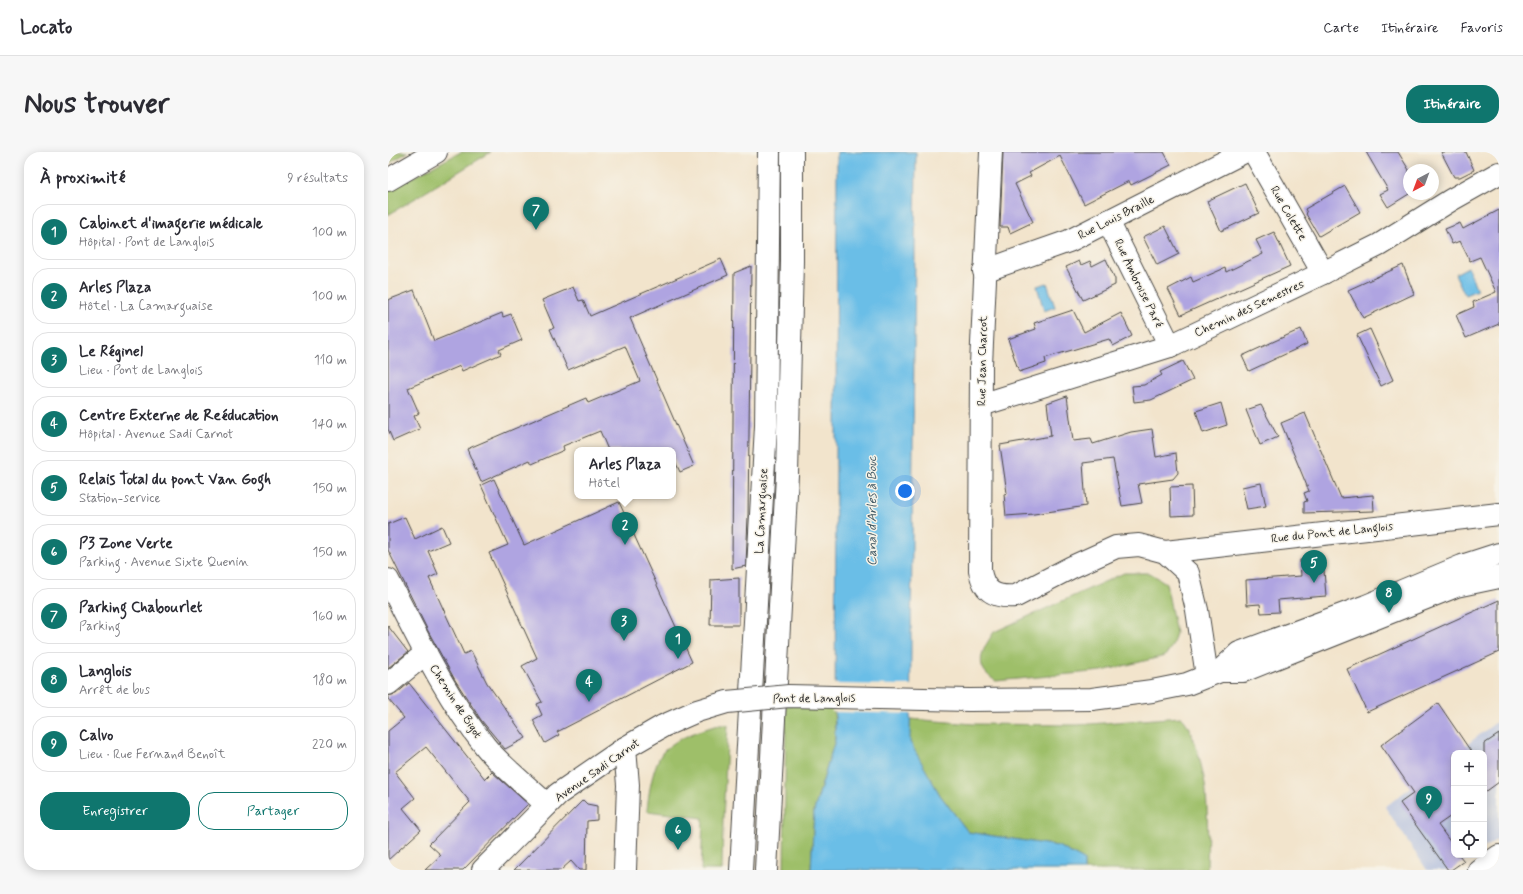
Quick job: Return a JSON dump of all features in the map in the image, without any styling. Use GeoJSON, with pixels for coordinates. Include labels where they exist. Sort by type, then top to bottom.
{"type":"FeatureCollection","features":[{"type":"Feature","properties":{"kind":"main road","name":"La Camarguaise"},"geometry":{"type":"LineString","coordinates":[[741,870],[766,426],[769,152]]}},
{"type":"Feature","properties":{"kind":"main road","name":"La Camarguaise"},"geometry":{"type":"LineString","coordinates":[[766,870],[786,475],[792,261],[792,152]]}},
{"type":"Feature","properties":{"kind":"main road","name":"Rue Jean Charcot"},"geometry":{"type":"LineString","coordinates":[[980,570],[981,365],[984,271],[991,152]]}},
{"type":"Feature","properties":{"kind":"main road","name":"Rue Louis Braille"},"geometry":{"type":"LineString","coordinates":[[984,271],[1069,241],[1244,152]]}},
{"type":"Feature","properties":{"kind":"main road","name":"Rue Colette"},"geometry":{"type":"LineString","coordinates":[[1254,152],[1323,273]]}},
{"type":"Feature","properties":{"kind":"main road"},"geometry":{"type":"LineString","coordinates":[[388,173],[429,155]]}},
{"type":"Feature","properties":{"kind":"main road"},"geometry":{"type":"LineString","coordinates":[[388,180],[429,155]]}},
{"type":"Feature","properties":{"kind":"main road","name":"Chemin des Semestres"},"geometry":{"type":"LineString","coordinates":[[981,405],[1170,346],[1379,245],[1451,200],[1499,173]]}},
{"type":"Feature","properties":{"kind":"main road","name":"Rue Ambroise Paré"},"geometry":{"type":"LineString","coordinates":[[1108,221],[1170,346]]}},
{"type":"Feature","properties":{"kind":"main road","name":"Rue du Pont de Langlois"},"geometry":{"type":"LineString","coordinates":[[980,570],[982,580],[987,589],[995,594],[1005,597],[1016,596],[1072,567],[1116,547],[1139,545],[1166,552],[1499,514]]}},
{"type":"Feature","properties":{"kind":"main road","name":"Rue du Pont de Langlois"},"geometry":{"type":"LineString","coordinates":[[1166,552],[1188,573],[1213,674]]}},
{"type":"Feature","properties":{"kind":"main road"},"geometry":{"type":"LineString","coordinates":[[1213,674],[1239,653],[1366,606],[1462,566],[1499,554]]}},
{"type":"Feature","properties":{"kind":"main road"},"geometry":{"type":"LineString","coordinates":[[1213,674],[1243,671],[1456,586],[1499,577]]}},
{"type":"Feature","properties":{"kind":"main road","name":"Chemin de Bigot"},"geometry":{"type":"LineString","coordinates":[[388,580],[426,654],[456,705],[485,747],[547,805]]}},
{"type":"Feature","properties":{"kind":"main road"},"geometry":{"type":"LineString","coordinates":[[388,684],[426,654]]}},
{"type":"Feature","properties":{"kind":"main road","name":"Pont de Langlois"},"geometry":{"type":"LineString","coordinates":[[663,726],[697,711],[726,702],[789,696],[969,700],[1092,700],[1187,684],[1213,674]]}},
{"type":"Feature","properties":{"kind":"main road","name":"Avenue Sadi Carnot"},"geometry":{"type":"LineString","coordinates":[[483,870],[558,794],[625,748],[663,726]]}},
{"type":"Feature","properties":{"kind":"main road"},"geometry":{"type":"LineString","coordinates":[[625,748],[628,785],[625,870]]}},
{"type":"Feature","properties":{"kind":"main road"},"geometry":{"type":"LineString","coordinates":[[1479,870],[1499,856]]}},
{"type":"Feature","properties":{"kind":"shaded area"},"geometry":{"type":"Polygon","coordinates":[[[1499,720],[1499,838],[1487,846],[1487,750],[1460,750],[1499,720]]]}},
{"type":"Feature","properties":{"kind":"shaded area"},"geometry":{"type":"Polygon","coordinates":[[[1451,756],[1451,858],[1469,858],[1451,870],[1427,870],[1385,807],[1451,756]]]}},
{"type":"Feature","properties":{"kind":"green space"},"geometry":{"type":"Polygon","coordinates":[[[388,152],[408,152],[388,164],[388,152]]]}},
{"type":"Feature","properties":{"kind":"green space"},"geometry":{"type":"Polygon","coordinates":[[[461,152],[491,152],[388,215],[388,190],[461,152]]]}},
{"type":"Feature","properties":{"kind":"green space"},"geometry":{"type":"Polygon","coordinates":[[[1124,573],[1150,573],[1166,583],[1176,633],[1172,646],[1165,656],[1102,671],[996,681],[984,670],[982,664],[983,652],[994,632],[1124,573]]]}},
{"type":"Feature","properties":{"kind":"green space"},"geometry":{"type":"Polygon","coordinates":[[[786,705],[834,705],[835,740],[814,811],[811,870],[784,870],[786,705]]]}},
{"type":"Feature","properties":{"kind":"green space"},"geometry":{"type":"Polygon","coordinates":[[[1181,717],[1190,730],[1194,740],[1205,785],[1208,841],[1207,870],[1084,870],[1084,860],[1058,846],[968,832],[940,795],[909,742],[910,719],[974,724],[1077,725],[1181,717]]]}},
{"type":"Feature","properties":{"kind":"green space"},"geometry":{"type":"Polygon","coordinates":[[[718,725],[728,725],[722,870],[701,870],[703,818],[647,811],[656,764],[663,752],[682,738],[718,725]]]}},
{"type":"Feature","properties":{"kind":"water","name":"Canal d'Arles à Bouc"},"geometry":{"type":"Polygon","coordinates":[[[837,152],[916,152],[910,742],[940,795],[968,832],[1058,846],[1084,860],[1084,870],[811,870],[814,811],[835,740],[837,152]]]}},
{"type":"Feature","properties":{"kind":"water"},"geometry":{"type":"Polygon","coordinates":[[[1468,267],[1477,290],[1465,295],[1455,274],[1468,267]]]}},
{"type":"Feature","properties":{"kind":"water"},"geometry":{"type":"Polygon","coordinates":[[[1047,283],[1055,307],[1044,311],[1037,286],[1047,283]]]}},
{"type":"Feature","properties":{"kind":"pier"},"geometry":{"type":"Polygon","coordinates":[[[833,684],[912,685],[912,714],[832,712],[833,684]]]}},
{"type":"Feature","properties":{"kind":"building"},"geometry":{"type":"Polygon","coordinates":[[[1003,152],[1164,152],[1171,165],[1131,185],[1129,181],[1084,204],[1060,156],[1029,173],[1031,176],[1015,184],[1033,222],[1010,233],[1008,227],[1000,227],[1003,152]]]}},
{"type":"Feature","properties":{"kind":"building"},"geometry":{"type":"Polygon","coordinates":[[[1366,152],[1398,152],[1405,164],[1403,164],[1403,198],[1388,207],[1380,194],[1388,190],[1366,152]]]}},
{"type":"Feature","properties":{"kind":"building"},"geometry":{"type":"Polygon","coordinates":[[[1441,152],[1466,152],[1474,170],[1460,177],[1454,177],[1441,152]]]}},
{"type":"Feature","properties":{"kind":"building"},"geometry":{"type":"Polygon","coordinates":[[[1245,183],[1259,213],[1221,231],[1207,201],[1245,183]]]}},
{"type":"Feature","properties":{"kind":"building"},"geometry":{"type":"Polygon","coordinates":[[[1345,186],[1360,212],[1319,236],[1306,214],[1305,209],[1345,186]]]}},
{"type":"Feature","properties":{"kind":"building"},"geometry":{"type":"Polygon","coordinates":[[[1499,210],[1499,324],[1466,338],[1456,315],[1474,307],[1473,302],[1496,292],[1480,257],[1470,261],[1460,241],[1452,244],[1445,229],[1460,223],[1463,229],[1499,210]]]}},
{"type":"Feature","properties":{"kind":"building"},"geometry":{"type":"Polygon","coordinates":[[[1165,226],[1179,254],[1157,265],[1143,237],[1165,226]]]}},
{"type":"Feature","properties":{"kind":"building"},"geometry":{"type":"Polygon","coordinates":[[[1274,232],[1290,266],[1181,315],[1168,289],[1191,277],[1193,282],[1225,268],[1226,272],[1263,254],[1256,240],[1274,232]]]}},
{"type":"Feature","properties":{"kind":"building"},"geometry":{"type":"Polygon","coordinates":[[[721,259],[728,275],[630,318],[694,466],[680,472],[676,463],[676,447],[607,447],[600,431],[563,446],[564,450],[532,464],[530,460],[481,482],[467,449],[586,398],[588,403],[640,381],[625,346],[568,370],[550,329],[554,328],[542,300],[573,287],[579,301],[583,300],[590,316],[721,259]]]}},
{"type":"Feature","properties":{"kind":"building"},"geometry":{"type":"Polygon","coordinates":[[[1106,259],[1115,279],[1115,285],[1083,300],[1066,267],[1079,261],[1081,265],[1090,261],[1092,266],[1106,259]]]}},
{"type":"Feature","properties":{"kind":"building"},"geometry":{"type":"Polygon","coordinates":[[[1403,265],[1414,294],[1363,318],[1348,290],[1403,265]]]}},
{"type":"Feature","properties":{"kind":"building"},"geometry":{"type":"Polygon","coordinates":[[[751,266],[746,566],[732,569],[734,273],[751,266]]]}},
{"type":"Feature","properties":{"kind":"building"},"geometry":{"type":"Polygon","coordinates":[[[414,290],[434,341],[502,313],[503,317],[511,314],[522,340],[499,350],[501,354],[462,371],[460,366],[408,388],[419,413],[414,416],[420,429],[393,441],[388,429],[388,300],[414,290]]]}},
{"type":"Feature","properties":{"kind":"building"},"geometry":{"type":"Polygon","coordinates":[[[1073,310],[1084,332],[1121,313],[1132,336],[1113,346],[1109,339],[1045,358],[1046,363],[1019,372],[1008,339],[1036,329],[1034,323],[1073,310]]]}},
{"type":"Feature","properties":{"kind":"building"},"geometry":{"type":"Polygon","coordinates":[[[1301,329],[1307,344],[1249,371],[1242,356],[1301,329]]]}},
{"type":"Feature","properties":{"kind":"building"},"geometry":{"type":"Polygon","coordinates":[[[1370,329],[1393,380],[1381,386],[1357,335],[1370,329]]]}},
{"type":"Feature","properties":{"kind":"building"},"geometry":{"type":"Polygon","coordinates":[[[1183,361],[1193,380],[1151,400],[1134,402],[1132,386],[1144,385],[1162,375],[1160,372],[1183,361]]]}},
{"type":"Feature","properties":{"kind":"building"},"geometry":{"type":"Polygon","coordinates":[[[1067,396],[1073,441],[1091,439],[1093,444],[1131,432],[1152,429],[1156,457],[1176,453],[1178,473],[1173,479],[1138,484],[1142,503],[1122,506],[1113,459],[1083,463],[1086,506],[1034,514],[1006,516],[1004,494],[1007,493],[1000,445],[1051,436],[1047,403],[1067,396]]]}},
{"type":"Feature","properties":{"kind":"building"},"geometry":{"type":"Polygon","coordinates":[[[1221,403],[1227,425],[1203,433],[1196,411],[1221,403]]]}},
{"type":"Feature","properties":{"kind":"building"},"geometry":{"type":"Polygon","coordinates":[[[1261,405],[1278,437],[1260,445],[1246,410],[1261,405]]]}},
{"type":"Feature","properties":{"kind":"building"},"geometry":{"type":"Polygon","coordinates":[[[1305,413],[1341,498],[1373,495],[1374,511],[1304,513],[1304,502],[1307,501],[1304,493],[1309,491],[1281,423],[1305,413]]]}},
{"type":"Feature","properties":{"kind":"building"},"geometry":{"type":"Polygon","coordinates":[[[494,479],[524,545],[619,502],[692,662],[557,732],[559,735],[545,743],[533,720],[542,715],[537,704],[542,702],[522,666],[537,658],[489,553],[508,545],[481,485],[494,479]]]}},
{"type":"Feature","properties":{"kind":"building"},"geometry":{"type":"Polygon","coordinates":[[[1261,483],[1266,506],[1247,509],[1242,487],[1261,483]]]}},
{"type":"Feature","properties":{"kind":"building"},"geometry":{"type":"Polygon","coordinates":[[[1192,486],[1193,515],[1171,516],[1170,487],[1192,486]]]}},
{"type":"Feature","properties":{"kind":"building"},"geometry":{"type":"Polygon","coordinates":[[[405,517],[415,539],[442,526],[449,542],[428,551],[438,574],[429,578],[464,654],[471,651],[487,683],[526,738],[505,749],[481,720],[455,680],[428,631],[388,550],[388,524],[405,517]]]}},
{"type":"Feature","properties":{"kind":"building"},"geometry":{"type":"Polygon","coordinates":[[[1323,558],[1326,596],[1278,600],[1279,612],[1261,613],[1260,604],[1247,605],[1246,580],[1301,576],[1300,560],[1323,558]]]}},
{"type":"Feature","properties":{"kind":"building"},"geometry":{"type":"Polygon","coordinates":[[[739,578],[739,625],[710,625],[711,580],[739,578]]]}},
{"type":"Feature","properties":{"kind":"building"},"geometry":{"type":"Polygon","coordinates":[[[1499,600],[1499,652],[1367,712],[1347,669],[1499,600]]]}},
{"type":"Feature","properties":{"kind":"building"},"geometry":{"type":"Polygon","coordinates":[[[388,626],[408,652],[388,668],[388,626]]]}},
{"type":"Feature","properties":{"kind":"building"},"geometry":{"type":"Polygon","coordinates":[[[409,683],[485,779],[492,772],[528,804],[463,870],[425,870],[441,855],[429,844],[470,802],[426,747],[395,772],[415,798],[403,808],[421,830],[388,860],[388,731],[404,718],[388,699],[388,696],[396,694],[409,683]]]}},
{"type":"Feature","properties":{"kind":"building"},"geometry":{"type":"Polygon","coordinates":[[[1438,703],[1470,750],[1451,750],[1451,816],[1438,825],[1451,843],[1451,858],[1462,858],[1464,861],[1451,870],[1448,870],[1400,803],[1414,793],[1381,745],[1438,703]]]}},
{"type":"Feature","properties":{"kind":"building"},"geometry":{"type":"Polygon","coordinates":[[[1499,734],[1499,782],[1487,791],[1487,750],[1484,750],[1484,744],[1499,734]]]}},
{"type":"Feature","properties":{"kind":"building"},"geometry":{"type":"Polygon","coordinates":[[[583,800],[587,804],[597,806],[597,820],[587,821],[586,870],[579,870],[571,861],[561,870],[514,870],[583,800]]]}},
{"type":"Feature","properties":{"kind":"place","name":"Parking Chabourlet"},"geometry":{"type":"Point","coordinates":[536,230]}},
{"type":"Feature","properties":{"kind":"place","name":"Arles Plaza"},"geometry":{"type":"Point","coordinates":[625,545]}},
{"type":"Feature","properties":{"kind":"place","name":"Relais Total du pont Van Gogh"},"geometry":{"type":"Point","coordinates":[1314,583]}},
{"type":"Feature","properties":{"kind":"place","name":"Langlois"},"geometry":{"type":"Point","coordinates":[1389,613]}},
{"type":"Feature","properties":{"kind":"place","name":"Le Réginel"},"geometry":{"type":"Point","coordinates":[624,641]}},
{"type":"Feature","properties":{"kind":"place","name":"Cabinet d'imagerie médicale"},"geometry":{"type":"Point","coordinates":[678,659]}},
{"type":"Feature","properties":{"kind":"place","name":"Centre Externe de Reéducation"},"geometry":{"type":"Point","coordinates":[589,702]}},
{"type":"Feature","properties":{"kind":"place","name":"Calvo"},"geometry":{"type":"Point","coordinates":[1429,819]}},
{"type":"Feature","properties":{"kind":"place","name":"P3 Zone Verte"},"geometry":{"type":"Point","coordinates":[678,850]}}]}
